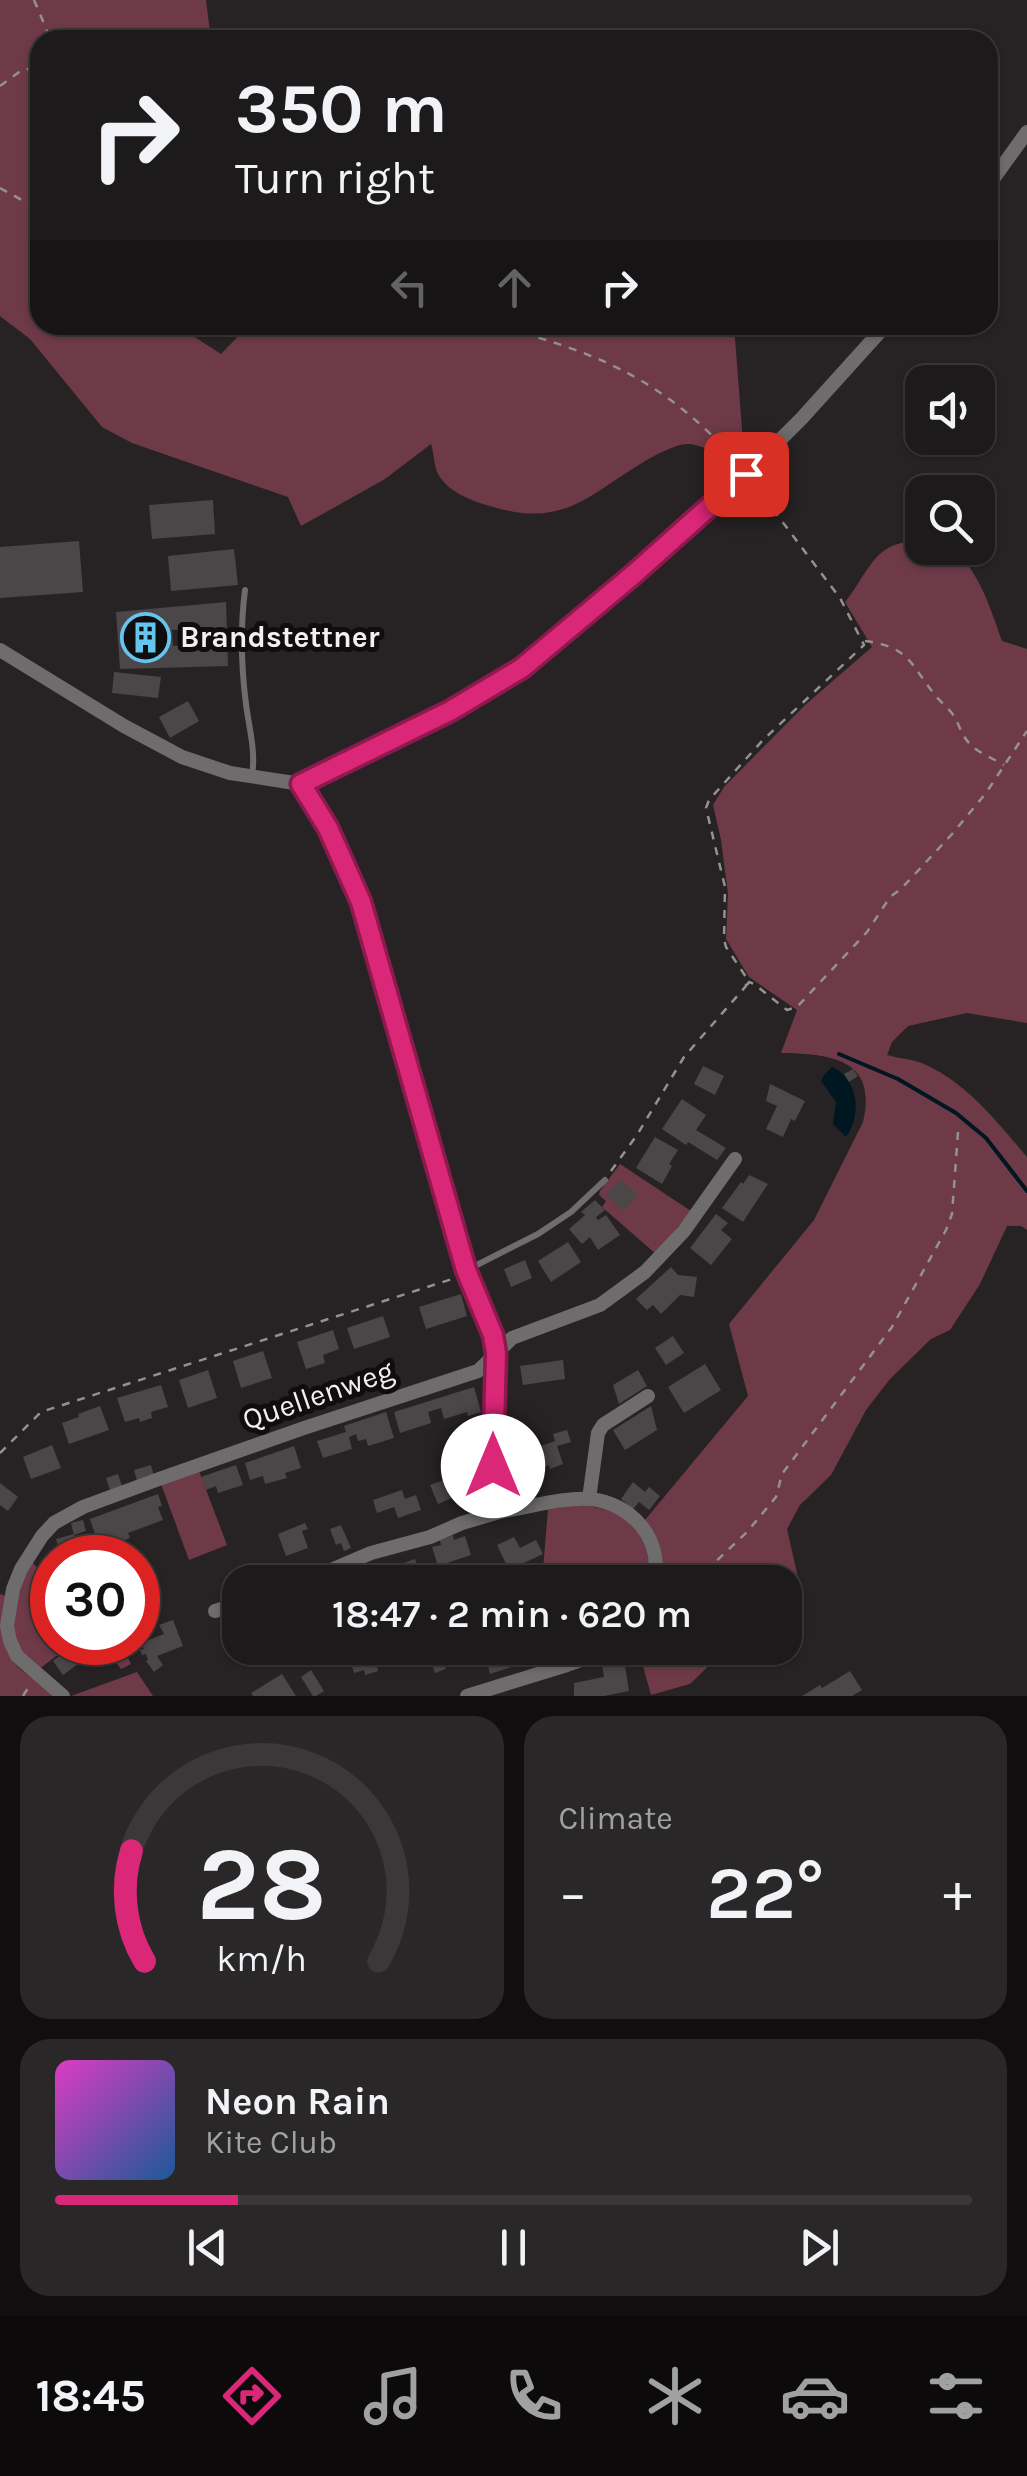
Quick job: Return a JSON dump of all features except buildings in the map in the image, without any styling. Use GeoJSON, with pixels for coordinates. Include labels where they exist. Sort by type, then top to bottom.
{"type":"FeatureCollection","features":[{"type":"Feature","properties":{"kind":"street"},"geometry":{"type":"LineString","coordinates":[[998,172],[1027,132]]}},
{"type":"Feature","properties":{"kind":"street"},"geometry":{"type":"LineString","coordinates":[[0,650],[158,745],[206,766],[301,784],[450,711],[522,668],[746,474],[877,335]]}},
{"type":"Feature","properties":{"kind":"street"},"geometry":{"type":"LineString","coordinates":[[301,784],[328,828],[361,902],[466,1270],[493,1335],[493,1466],[503,1510]]}},
{"type":"Feature","properties":{"kind":"street","name":"Quellenweg"},"geometry":{"type":"LineString","coordinates":[[63,1696],[18,1656],[7,1626],[21,1569],[54,1523],[83,1507],[160,1479],[478,1371],[512,1338],[600,1305],[646,1272],[684,1231],[735,1159]]}},
{"type":"Feature","properties":{"kind":"street"},"geometry":{"type":"LineString","coordinates":[[589,1499],[602,1425],[648,1396]]}},
{"type":"Feature","properties":{"kind":"street"},"geometry":{"type":"LineString","coordinates":[[343,1565],[503,1510],[589,1499],[614,1505],[635,1518],[647,1532],[656,1553],[655,1565]]}},
{"type":"Feature","properties":{"kind":"street"},"geometry":{"type":"LineString","coordinates":[[215,1610],[222,1608]]}},
{"type":"Feature","properties":{"kind":"street"},"geometry":{"type":"LineString","coordinates":[[467,1696],[567,1665]]}},
{"type":"Feature","properties":{"kind":"lane"},"geometry":{"type":"LineString","coordinates":[[245,590],[241,656],[254,758],[252,777]]}},
{"type":"Feature","properties":{"kind":"lane"},"geometry":{"type":"LineString","coordinates":[[466,1270],[572,1212],[604,1180]]}},
{"type":"Feature","properties":{"kind":"path"},"geometry":{"type":"LineString","coordinates":[[34,0],[47,30]]}},
{"type":"Feature","properties":{"kind":"path"},"geometry":{"type":"LineString","coordinates":[[0,86],[30,69]]}},
{"type":"Feature","properties":{"kind":"path"},"geometry":{"type":"LineString","coordinates":[[0,188],[30,204]]}},
{"type":"Feature","properties":{"kind":"path"},"geometry":{"type":"LineString","coordinates":[[529,335],[562,344],[632,374],[694,418],[746,474],[840,598],[864,640],[860,652],[762,741],[714,792],[706,808],[725,887],[726,947],[746,977],[746,986]]}},
{"type":"Feature","properties":{"kind":"path"},"geometry":{"type":"LineString","coordinates":[[864,640],[902,651],[953,714],[972,746],[1004,765]]}},
{"type":"Feature","properties":{"kind":"path"},"geometry":{"type":"LineString","coordinates":[[604,1180],[637,1135],[684,1057],[749,982],[787,1010],[797,1007],[867,932],[890,897],[986,793],[1027,731]]}},
{"type":"Feature","properties":{"kind":"path"},"geometry":{"type":"LineString","coordinates":[[712,1565],[776,1497],[782,1474],[892,1327],[952,1214],[958,1132]]}},
{"type":"Feature","properties":{"kind":"path"},"geometry":{"type":"LineString","coordinates":[[0,1453],[42,1412],[446,1282],[466,1270]]}},
{"type":"Feature","properties":{"kind":"shaded area"},"geometry":{"type":"Polygon","coordinates":[[[0,0],[206,0],[210,30],[30,30],[30,335],[192,335],[221,354],[239,335],[735,335],[745,469],[710,450],[684,444],[652,457],[577,504],[539,513],[517,512],[476,501],[448,486],[437,471],[431,444],[385,479],[301,526],[288,497],[132,443],[102,427],[30,339],[0,316],[0,0]]]}},
{"type":"Feature","properties":{"kind":"shaded area"},"geometry":{"type":"Polygon","coordinates":[[[905,542],[905,565],[967,565],[978,580],[1002,641],[1027,649],[1027,1023],[967,1013],[908,1026],[892,1042],[887,1055],[922,1063],[955,1083],[981,1105],[1027,1157],[1027,1230],[1007,1226],[980,1284],[950,1330],[931,1339],[890,1379],[866,1410],[831,1475],[800,1505],[787,1529],[795,1565],[659,1565],[654,1535],[645,1520],[748,1396],[729,1324],[814,1220],[863,1122],[866,1101],[857,1072],[846,1064],[817,1055],[781,1053],[797,1010],[749,977],[726,939],[728,894],[713,805],[724,787],[805,705],[872,647],[845,602],[881,553],[905,542]]]}},
{"type":"Feature","properties":{"kind":"shaded area"},"geometry":{"type":"Polygon","coordinates":[[[620,1164],[691,1211],[656,1254],[602,1207],[606,1201],[600,1191],[620,1164]]]}},
{"type":"Feature","properties":{"kind":"shaded area"},"geometry":{"type":"Polygon","coordinates":[[[199,1471],[227,1545],[189,1560],[161,1484],[199,1471]]]}},
{"type":"Feature","properties":{"kind":"shaded area"},"geometry":{"type":"Polygon","coordinates":[[[580,1504],[616,1512],[630,1520],[650,1551],[650,1565],[543,1565],[548,1509],[580,1504]]]}},
{"type":"Feature","properties":{"kind":"shaded area"},"geometry":{"type":"Polygon","coordinates":[[[30,1566],[30,1662],[14,1632],[19,1591],[30,1566]]]}},
{"type":"Feature","properties":{"kind":"shaded area"},"geometry":{"type":"Polygon","coordinates":[[[0,1594],[6,1596],[3,1632],[11,1658],[56,1696],[0,1696],[0,1594]]]}},
{"type":"Feature","properties":{"kind":"shaded area"},"geometry":{"type":"Polygon","coordinates":[[[643,1665],[710,1665],[690,1684],[651,1695],[643,1665]]]}},
{"type":"Feature","properties":{"kind":"shaded area"},"geometry":{"type":"Polygon","coordinates":[[[137,1672],[153,1696],[71,1696],[137,1672]]]}},
{"type":"Feature","properties":{"kind":"water"},"geometry":{"type":"Polygon","coordinates":[[[832,1067],[848,1080],[855,1098],[854,1119],[846,1137],[833,1124],[836,1102],[821,1081],[832,1067]]]}},
{"type":"Feature","properties":{"kind":"waterway"},"geometry":{"type":"LineString","coordinates":[[839,1054],[898,1079],[956,1113],[986,1138],[1027,1191]]}},
{"type":"Feature","properties":{"kind":"place","name":"Brandstettner"},"geometry":{"type":"Point","coordinates":[145,637]}},
{"type":"Feature","properties":{"kind":"route"},"geometry":{"type":"LineString","coordinates":[[493,1466],[493,1335],[466,1270],[361,902],[328,828],[301,784],[450,711],[522,668],[746,474]]}}]}
